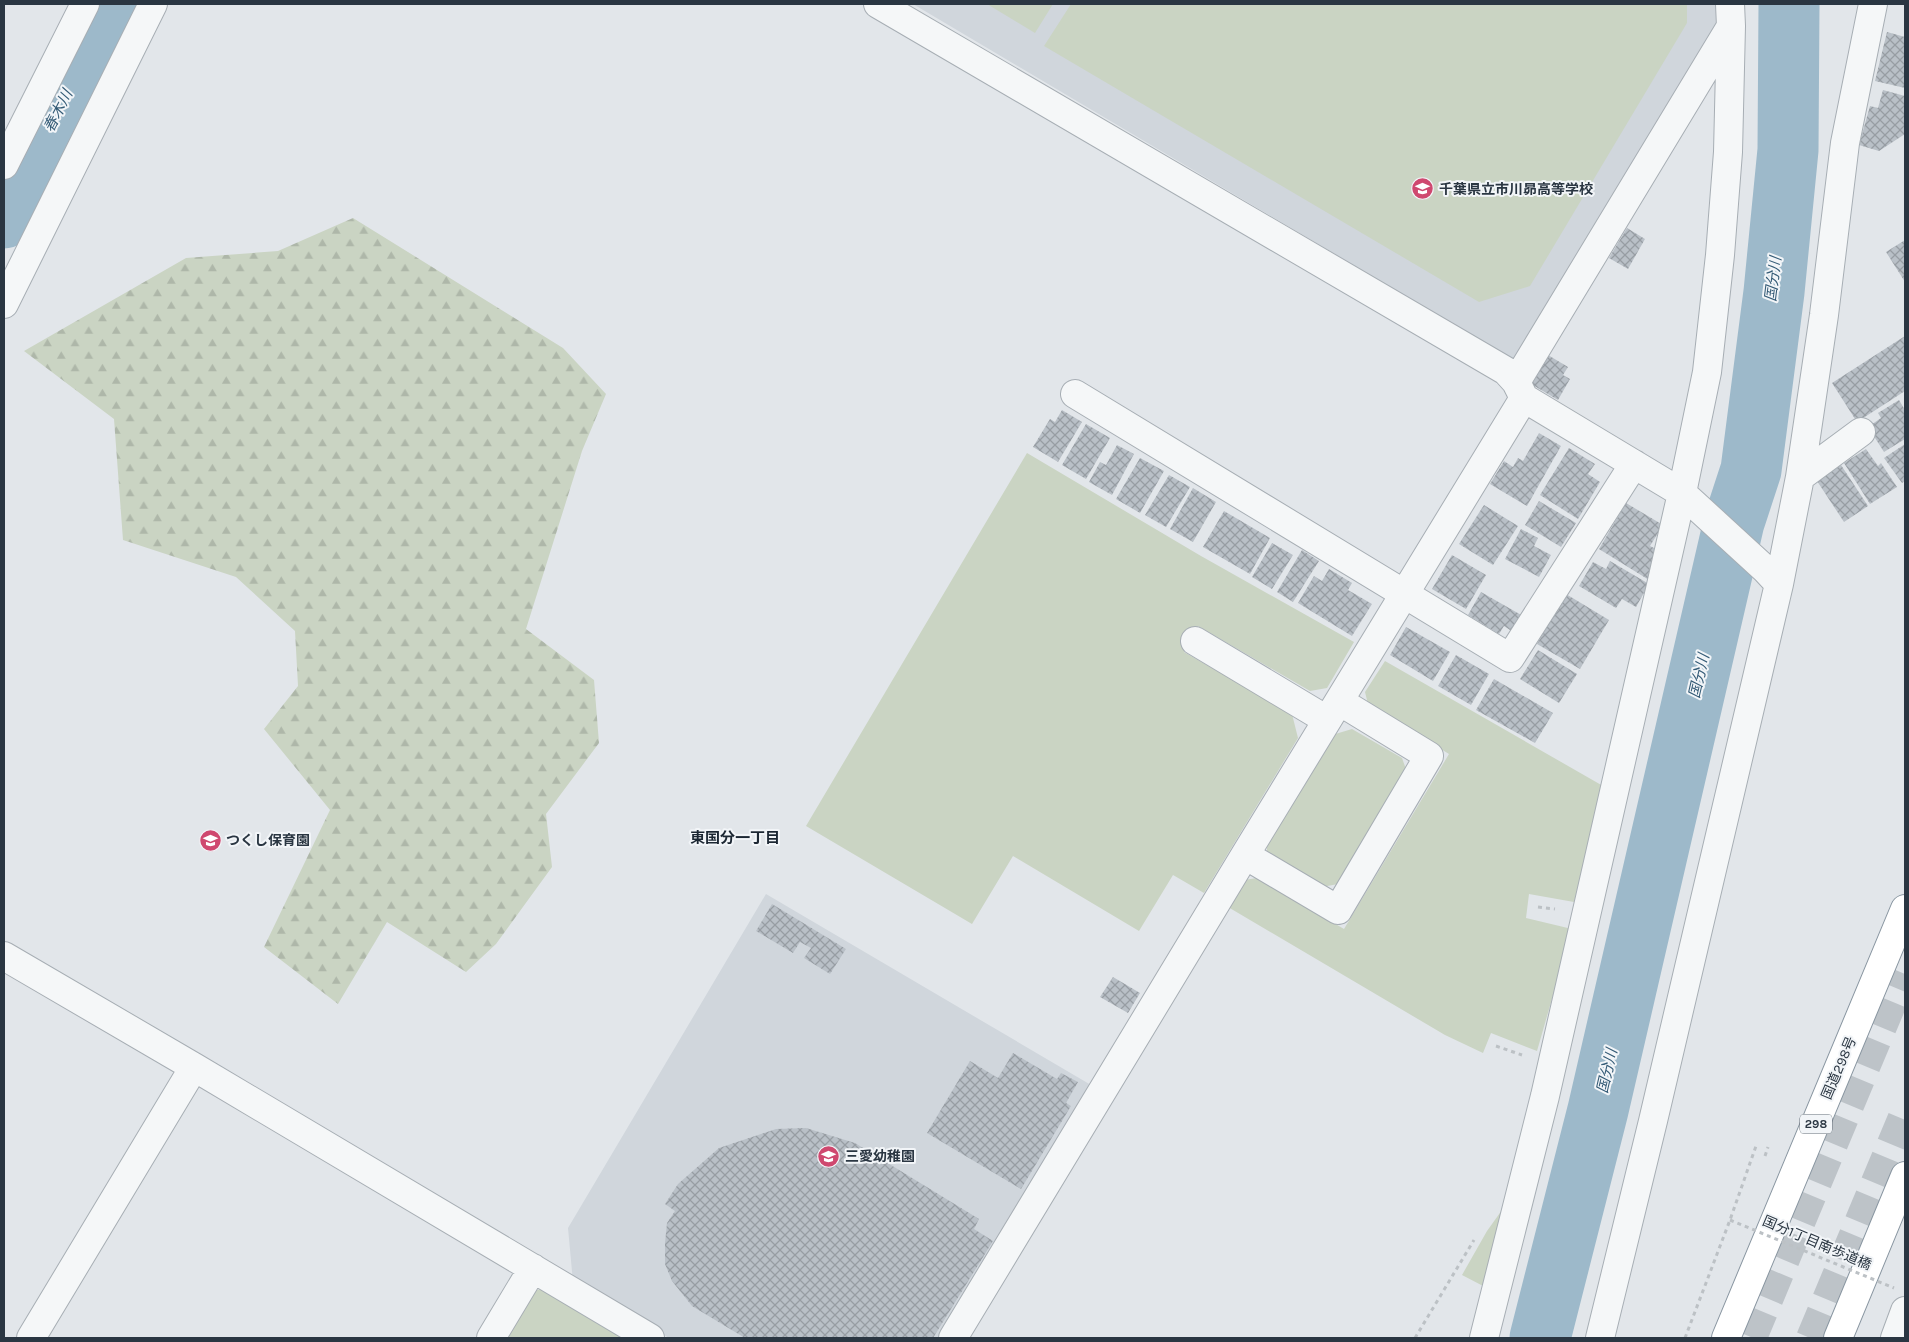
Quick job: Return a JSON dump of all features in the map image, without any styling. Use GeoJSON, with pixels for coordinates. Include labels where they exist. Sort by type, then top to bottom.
{"type":"FeatureCollection","features":[{"type":"Feature","properties":{"kind":"highway","name":"国道298号"},"geometry":{"type":"LineString","coordinates":[[1726,1338],[1905,909]]}},
{"type":"Feature","properties":{"kind":"highway"},"geometry":{"type":"LineString","coordinates":[[1838,1338],[1905,1176]]}},
{"type":"Feature","properties":{"kind":"street"},"geometry":{"type":"LineString","coordinates":[[4,165],[85,4]]}},
{"type":"Feature","properties":{"kind":"street"},"geometry":{"type":"LineString","coordinates":[[4,304],[153,4]]}},
{"type":"Feature","properties":{"kind":"street"},"geometry":{"type":"LineString","coordinates":[[878,4],[1506,371],[1520,390],[1689,499],[1772,577]]}},
{"type":"Feature","properties":{"kind":"street"},"geometry":{"type":"LineString","coordinates":[[1600,1338],[1653,1121],[1772,577],[1800,477],[1824,315],[1845,143],[1873,4]]}},
{"type":"Feature","properties":{"kind":"street"},"geometry":{"type":"LineString","coordinates":[[954,1338],[1404,595],[1730,15]]}},
{"type":"Feature","properties":{"kind":"street"},"geometry":{"type":"LineString","coordinates":[[1484,1338],[1543,1104],[1689,499],[1707,372],[1720,255],[1728,152],[1730,15]]}},
{"type":"Feature","properties":{"kind":"street"},"geometry":{"type":"LineString","coordinates":[[1075,394],[1510,658],[1634,464]]}},
{"type":"Feature","properties":{"kind":"street"},"geometry":{"type":"LineString","coordinates":[[1800,477],[1862,432]]}},
{"type":"Feature","properties":{"kind":"street"},"geometry":{"type":"LineString","coordinates":[[1195,641],[1333,711],[1428,756],[1338,910],[1245,855]]}},
{"type":"Feature","properties":{"kind":"street"},"geometry":{"type":"LineString","coordinates":[[4,956],[650,1338]]}},
{"type":"Feature","properties":{"kind":"street"},"geometry":{"type":"LineString","coordinates":[[31,1338],[194,1067]]}},
{"type":"Feature","properties":{"kind":"street"},"geometry":{"type":"LineString","coordinates":[[491,1338],[533,1268]]}},
{"type":"Feature","properties":{"kind":"street"},"geometry":{"type":"LineString","coordinates":[[1895,1338],[1900,1299]]}},
{"type":"Feature","properties":{"kind":"path"},"geometry":{"type":"LineString","coordinates":[[1685,1338],[1756,1146]]}},
{"type":"Feature","properties":{"kind":"path","name":"国分1丁目南歩道橋"},"geometry":{"type":"LineString","coordinates":[[1730,1220],[1900,1299]]}},
{"type":"Feature","properties":{"kind":"path"},"geometry":{"type":"LineString","coordinates":[[1416,1338],[1476,1237]]}},
{"type":"Feature","properties":{"kind":"shaded area","name":"千葉県立市川昴高等学校"},"geometry":{"type":"Polygon","coordinates":[[[913,4],[1720,4],[1723,16],[1517,362],[913,4]]]}},
{"type":"Feature","properties":{"kind":"shaded area","name":"三愛幼稚園"},"geometry":{"type":"Polygon","coordinates":[[[766,894],[1091,1085],[941,1338],[669,1338],[573,1282],[568,1228],[766,894]]]}},
{"type":"Feature","properties":{"kind":"green space"},"geometry":{"type":"Polygon","coordinates":[[[987,4],[1053,4],[1035,33],[987,4]]]}},
{"type":"Feature","properties":{"kind":"green space","name":"千葉県立市川昴高等学校"},"geometry":{"type":"Polygon","coordinates":[[[1071,4],[1687,4],[1687,23],[1530,286],[1479,302],[1044,46],[1071,4]]]}},
{"type":"Feature","properties":{"kind":"green space"},"geometry":{"type":"Polygon","coordinates":[[[353,218],[563,348],[606,394],[582,451],[526,629],[594,680],[599,743],[546,814],[552,867],[496,944],[466,972],[387,922],[338,1004],[264,947],[330,810],[264,729],[298,686],[295,631],[236,577],[123,540],[114,419],[24,351],[186,258],[278,251],[353,218]]]}},
{"type":"Feature","properties":{"kind":"green space"},"geometry":{"type":"Polygon","coordinates":[[[1027,453],[1201,556],[1354,642],[1327,688],[1310,691],[1198,626],[1184,652],[1292,714],[1298,738],[1204,893],[1173,875],[1139,931],[1013,856],[972,924],[806,826],[1027,453]]]}},
{"type":"Feature","properties":{"kind":"green space"},"geometry":{"type":"Polygon","coordinates":[[[1385,661],[1603,786],[1574,902],[1529,894],[1526,918],[1572,929],[1537,1051],[1491,1033],[1483,1053],[1445,1035],[1228,907],[1244,880],[1257,878],[1344,929],[1449,754],[1368,704],[1365,692],[1385,661]]]}},
{"type":"Feature","properties":{"kind":"green space"},"geometry":{"type":"Polygon","coordinates":[[[1352,729],[1402,758],[1407,772],[1338,884],[1322,887],[1267,855],[1267,844],[1332,735],[1352,729]]]}},
{"type":"Feature","properties":{"kind":"green space"},"geometry":{"type":"Polygon","coordinates":[[[1507,1203],[1485,1287],[1462,1275],[1487,1231],[1507,1203]]]}},
{"type":"Feature","properties":{"kind":"green space"},"geometry":{"type":"Polygon","coordinates":[[[541,1289],[625,1338],[505,1338],[533,1291],[541,1289]]]}},
{"type":"Feature","properties":{"kind":"building"},"geometry":{"type":"Polygon","coordinates":[[[1887,32],[1905,37],[1905,88],[1875,81],[1887,32]]]}},
{"type":"Feature","properties":{"kind":"building"},"geometry":{"type":"Polygon","coordinates":[[[1883,90],[1905,96],[1905,134],[1879,151],[1859,145],[1870,106],[1878,108],[1883,90]]]}},
{"type":"Feature","properties":{"kind":"building"},"geometry":{"type":"Polygon","coordinates":[[[1627,228],[1645,239],[1628,269],[1609,258],[1627,228]]]}},
{"type":"Feature","properties":{"kind":"building"},"geometry":{"type":"Polygon","coordinates":[[[1905,240],[1905,282],[1886,252],[1905,240]]]}},
{"type":"Feature","properties":{"kind":"building"},"geometry":{"type":"Polygon","coordinates":[[[1905,336],[1905,391],[1857,422],[1832,383],[1905,336]]]}},
{"type":"Feature","properties":{"kind":"building"},"geometry":{"type":"Polygon","coordinates":[[[1548,355],[1568,367],[1563,375],[1570,379],[1558,400],[1531,384],[1548,355]]]}},
{"type":"Feature","properties":{"kind":"building"},"geometry":{"type":"Polygon","coordinates":[[[1899,400],[1905,410],[1905,439],[1884,452],[1868,427],[1881,418],[1878,413],[1899,400]]]}},
{"type":"Feature","properties":{"kind":"building"},"geometry":{"type":"Polygon","coordinates":[[[1062,410],[1082,422],[1058,462],[1033,447],[1050,419],[1055,422],[1062,410]]]}},
{"type":"Feature","properties":{"kind":"building"},"geometry":{"type":"Polygon","coordinates":[[[1086,424],[1110,438],[1086,479],[1062,465],[1086,424]]]}},
{"type":"Feature","properties":{"kind":"building"},"geometry":{"type":"Polygon","coordinates":[[[1539,433],[1561,446],[1527,506],[1490,484],[1504,461],[1513,467],[1518,458],[1523,461],[1539,433]]]}},
{"type":"Feature","properties":{"kind":"building"},"geometry":{"type":"Polygon","coordinates":[[[1905,444],[1905,481],[1902,483],[1884,458],[1905,444]]]}},
{"type":"Feature","properties":{"kind":"building"},"geometry":{"type":"Polygon","coordinates":[[[1117,445],[1134,454],[1112,495],[1089,482],[1100,462],[1106,465],[1117,445]]]}},
{"type":"Feature","properties":{"kind":"building"},"geometry":{"type":"Polygon","coordinates":[[[1569,448],[1595,464],[1588,474],[1600,482],[1578,519],[1540,495],[1569,448]]]}},
{"type":"Feature","properties":{"kind":"building"},"geometry":{"type":"Polygon","coordinates":[[[1866,449],[1878,466],[1881,463],[1897,487],[1870,504],[1844,463],[1866,449]]]}},
{"type":"Feature","properties":{"kind":"building"},"geometry":{"type":"Polygon","coordinates":[[[1140,458],[1164,471],[1140,513],[1116,499],[1140,458]]]}},
{"type":"Feature","properties":{"kind":"building"},"geometry":{"type":"Polygon","coordinates":[[[1841,465],[1868,506],[1844,522],[1817,481],[1841,465]]]}},
{"type":"Feature","properties":{"kind":"building"},"geometry":{"type":"Polygon","coordinates":[[[1169,475],[1190,487],[1166,527],[1145,515],[1169,475]]]}},
{"type":"Feature","properties":{"kind":"building"},"geometry":{"type":"Polygon","coordinates":[[[1193,488],[1216,502],[1193,542],[1170,529],[1193,488]]]}},
{"type":"Feature","properties":{"kind":"building"},"geometry":{"type":"Polygon","coordinates":[[[1539,501],[1576,523],[1561,547],[1525,525],[1539,501]]]}},
{"type":"Feature","properties":{"kind":"building"},"geometry":{"type":"Polygon","coordinates":[[[1626,503],[1663,525],[1650,546],[1656,549],[1649,580],[1599,549],[1626,503]]]}},
{"type":"Feature","properties":{"kind":"building"},"geometry":{"type":"Polygon","coordinates":[[[1484,505],[1518,526],[1493,565],[1459,544],[1484,505]]]}},
{"type":"Feature","properties":{"kind":"building"},"geometry":{"type":"Polygon","coordinates":[[[1224,511],[1270,538],[1250,574],[1203,547],[1224,511]]]}},
{"type":"Feature","properties":{"kind":"building"},"geometry":{"type":"Polygon","coordinates":[[[1521,529],[1538,538],[1534,546],[1551,555],[1539,577],[1505,559],[1521,529]]]}},
{"type":"Feature","properties":{"kind":"building"},"geometry":{"type":"Polygon","coordinates":[[[1272,543],[1293,555],[1272,589],[1252,577],[1272,543]]]}},
{"type":"Feature","properties":{"kind":"building"},"geometry":{"type":"Polygon","coordinates":[[[1302,550],[1319,561],[1293,602],[1277,592],[1302,550]]]}},
{"type":"Feature","properties":{"kind":"building"},"geometry":{"type":"Polygon","coordinates":[[[1452,555],[1486,575],[1466,609],[1432,589],[1452,555]]]}},
{"type":"Feature","properties":{"kind":"building"},"geometry":{"type":"Polygon","coordinates":[[[1610,561],[1649,584],[1636,607],[1622,599],[1616,608],[1579,586],[1593,562],[1606,569],[1610,561]]]}},
{"type":"Feature","properties":{"kind":"building"},"geometry":{"type":"Polygon","coordinates":[[[1329,569],[1352,583],[1348,590],[1372,604],[1352,636],[1298,603],[1314,576],[1322,581],[1329,569]]]}},
{"type":"Feature","properties":{"kind":"building"},"geometry":{"type":"Polygon","coordinates":[[[1481,592],[1523,616],[1513,632],[1504,626],[1499,634],[1468,615],[1481,592]]]}},
{"type":"Feature","properties":{"kind":"building"},"geometry":{"type":"Polygon","coordinates":[[[1566,594],[1609,620],[1580,669],[1537,644],[1566,594]]]}},
{"type":"Feature","properties":{"kind":"building"},"geometry":{"type":"Polygon","coordinates":[[[1406,627],[1450,652],[1433,681],[1390,655],[1406,627]]]}},
{"type":"Feature","properties":{"kind":"building"},"geometry":{"type":"Polygon","coordinates":[[[1538,650],[1577,674],[1559,703],[1520,679],[1538,650]]]}},
{"type":"Feature","properties":{"kind":"building"},"geometry":{"type":"Polygon","coordinates":[[[1456,655],[1489,674],[1471,705],[1438,686],[1456,655]]]}},
{"type":"Feature","properties":{"kind":"building"},"geometry":{"type":"Polygon","coordinates":[[[1494,679],[1553,713],[1535,743],[1476,710],[1494,679]]]}},
{"type":"Feature","properties":{"kind":"building"},"geometry":{"type":"Polygon","coordinates":[[[772,904],[846,949],[830,974],[804,958],[811,948],[800,942],[793,953],[756,931],[772,904]]]}},
{"type":"Feature","properties":{"kind":"building"},"geometry":{"type":"Polygon","coordinates":[[[1113,977],[1140,993],[1128,1013],[1100,997],[1113,977]]]}},
{"type":"Feature","properties":{"kind":"building"},"geometry":{"type":"Polygon","coordinates":[[[1013,1053],[1057,1079],[1061,1073],[1078,1082],[1066,1103],[1071,1106],[1021,1189],[927,1133],[970,1061],[998,1078],[1013,1053]]]}},
{"type":"Feature","properties":{"kind":"building"},"geometry":{"type":"Polygon","coordinates":[[[806,1128],[855,1143],[979,1219],[974,1229],[993,1241],[933,1338],[745,1338],[692,1306],[672,1281],[665,1264],[665,1243],[667,1223],[675,1211],[665,1204],[678,1184],[719,1148],[776,1129],[806,1128]]]}},
{"type":"Feature","properties":{"kind":"waterway","name":"春木川"},"geometry":{"type":"LineString","coordinates":[[4,218],[113,4]]}},
{"type":"Feature","properties":{"kind":"waterway","name":"国分川"},"geometry":{"type":"LineString","coordinates":[[1540,1338],[1598,1110],[1734,522],[1751,470],[1774,292],[1788,150],[1789,4]]}},
{"type":"Feature","properties":{"kind":"tunnel"},"geometry":{"type":"LineString","coordinates":[[1753,1338],[1905,974]]}},
{"type":"Feature","properties":{"kind":"tunnel"},"geometry":{"type":"LineString","coordinates":[[1810,1338],[1905,1110]]}},
{"type":"Feature","properties":{"kind":"place","name":"千葉県立市川昴高等学校"},"geometry":{"type":"Point","coordinates":[1423,189]}},
{"type":"Feature","properties":{"kind":"place","name":"つくし保育園"},"geometry":{"type":"Point","coordinates":[210,840]}},
{"type":"Feature","properties":{"kind":"place","name":"三愛幼稚園"},"geometry":{"type":"Point","coordinates":[829,1156]}},
{"type":"Feature","properties":{"kind":"district","name":"東国分一丁目"},"geometry":{"type":"Point","coordinates":[735,838]}}]}
